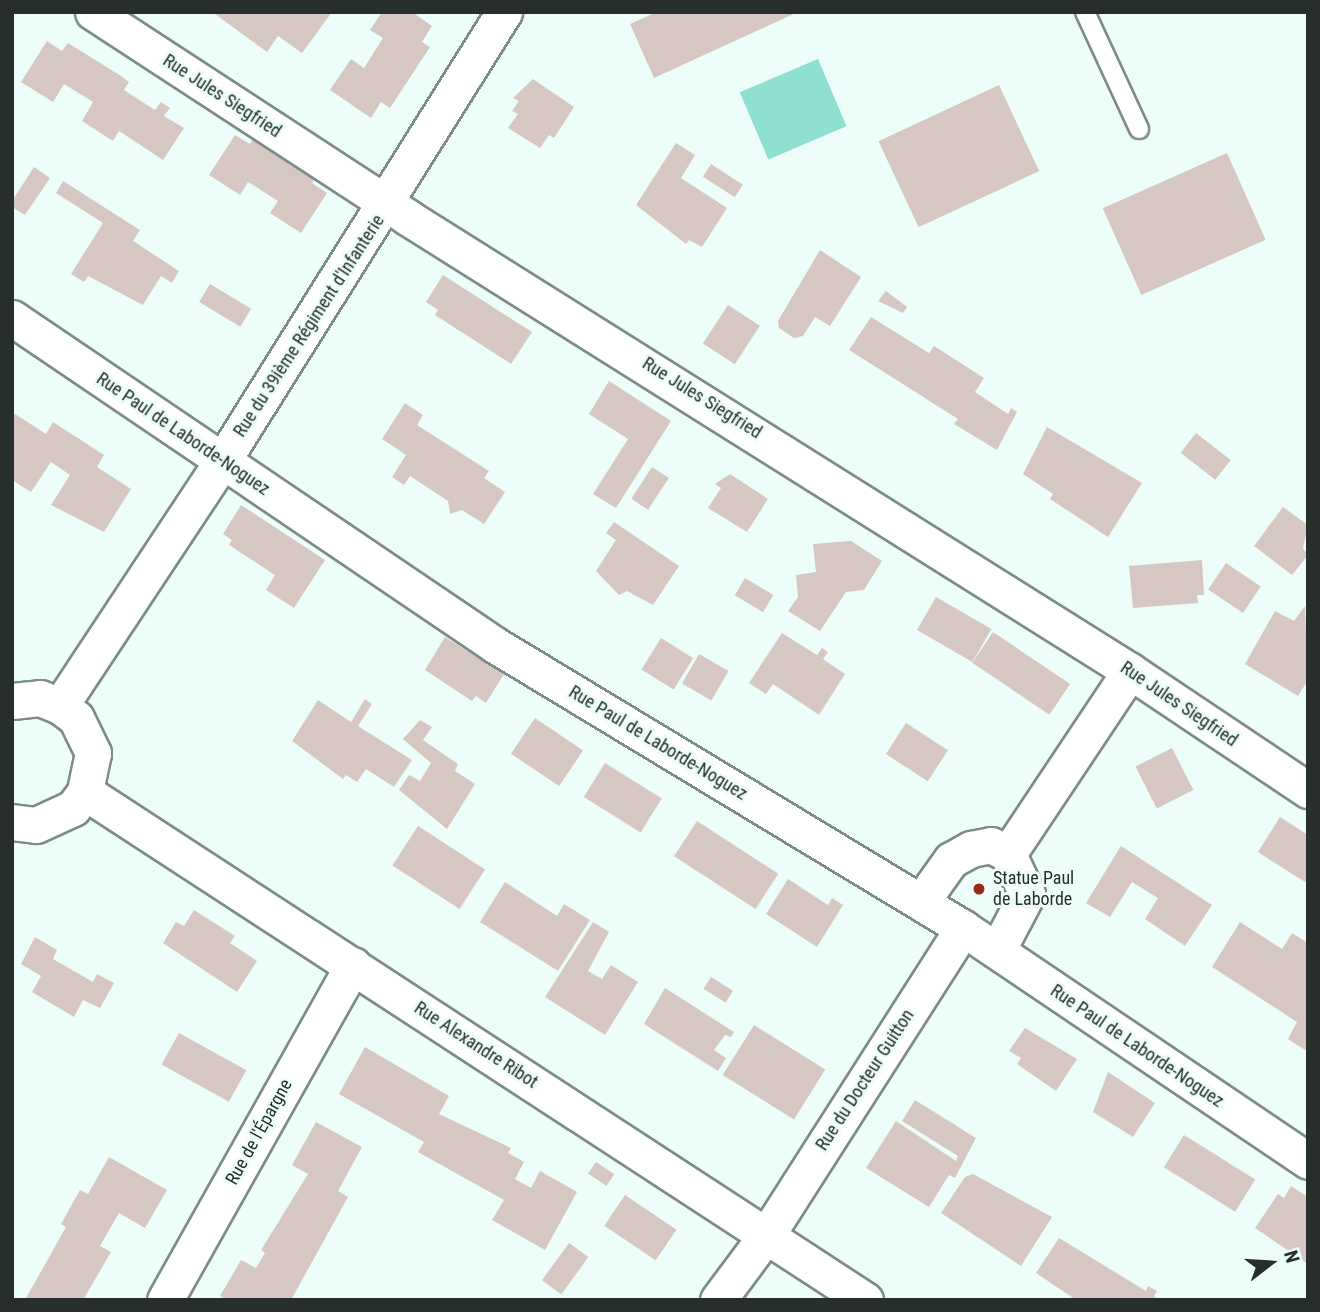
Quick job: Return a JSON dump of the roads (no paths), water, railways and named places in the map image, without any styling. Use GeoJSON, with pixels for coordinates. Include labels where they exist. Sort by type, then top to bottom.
{"type":"FeatureCollection","features":[{"type":"Feature","properties":{"kind":"street","name":"Rue Jules Siegfried"},"geometry":{"type":"LineString","coordinates":[[93,12],[387,202],[1130,671],[1308,790]]}},
{"type":"Feature","properties":{"kind":"street","name":"Rue du 39ième Régiment d'Infanterie"},"geometry":{"type":"LineString","coordinates":[[60,706],[223,460],[504,12]]}},
{"type":"Feature","properties":{"kind":"street","name":"Rue Paul de Laborde-Noguez"},"geometry":{"type":"LineString","coordinates":[[12,318],[495,645],[963,928],[1308,1161]]}},
{"type":"Feature","properties":{"kind":"street"},"geometry":{"type":"LineString","coordinates":[[1009,854],[1130,671]]}},
{"type":"Feature","properties":{"kind":"street"},"geometry":{"type":"LineString","coordinates":[[12,701],[40,698],[60,706],[87,734],[93,753],[85,792],[56,820],[36,825],[12,822]]}},
{"type":"Feature","properties":{"kind":"street","name":"Rue Alexandre Ribot"},"geometry":{"type":"LineString","coordinates":[[85,792],[768,1233],[865,1300]]}},
{"type":"Feature","properties":{"kind":"street"},"geometry":{"type":"LineString","coordinates":[[921,902],[951,860],[971,849],[991,845],[1009,854],[1027,894],[997,951]]}},
{"type":"Feature","properties":{"kind":"street","name":"Rue du Docteur Guitton"},"geometry":{"type":"LineString","coordinates":[[718,1300],[768,1233],[963,928]]}},
{"type":"Feature","properties":{"kind":"street","name":"Rue de l'Épargne"},"geometry":{"type":"LineString","coordinates":[[165,1300],[353,965]]}},
{"type":"Feature","properties":{"kind":"lane"},"geometry":{"type":"LineString","coordinates":[[1084,12],[1139,130]]}},
{"type":"Feature","properties":{"kind":"place","name":"Statue Paul de Laborde"},"geometry":{"type":"Point","coordinates":[979,889]}}]}
